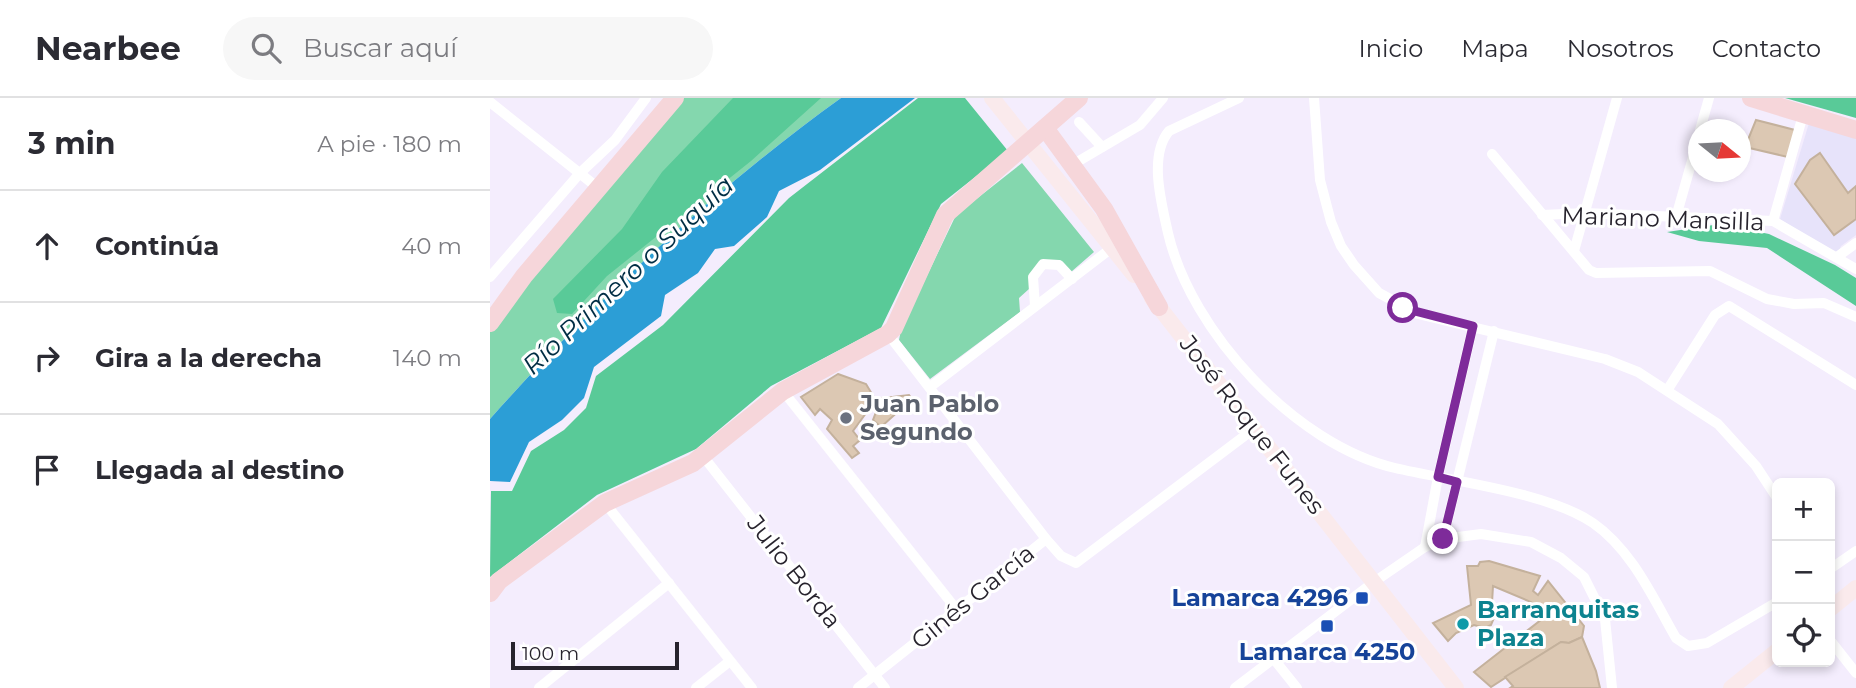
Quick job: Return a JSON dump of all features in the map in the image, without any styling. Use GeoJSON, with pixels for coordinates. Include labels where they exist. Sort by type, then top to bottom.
{"type":"FeatureCollection","features":[{"type":"Feature","properties":{"kind":"main road"},"geometry":{"type":"LineString","coordinates":[[493,316],[597,187],[674,98]]}},
{"type":"Feature","properties":{"kind":"main road","name":"José Roque Funes"},"geometry":{"type":"LineString","coordinates":[[992,98],[1113,247],[1456,688]]}},
{"type":"Feature","properties":{"kind":"main road"},"geometry":{"type":"LineString","coordinates":[[490,593],[499,581],[605,503],[703,456],[783,391],[888,334],[894,328],[945,215],[1079,98]]}},
{"type":"Feature","properties":{"kind":"main road"},"geometry":{"type":"LineString","coordinates":[[1751,98],[1856,130]]}},
{"type":"Feature","properties":{"kind":"main road"},"geometry":{"type":"LineString","coordinates":[[1045,128],[1104,209],[1159,307]]}},
{"type":"Feature","properties":{"kind":"main road"},"geometry":{"type":"LineString","coordinates":[[1835,605],[1856,588]]}},
{"type":"Feature","properties":{"kind":"main road"},"geometry":{"type":"LineString","coordinates":[[1733,687],[1772,655]]}},
{"type":"Feature","properties":{"kind":"street"},"geometry":{"type":"LineString","coordinates":[[490,277],[580,173],[615,140],[646,98]]}},
{"type":"Feature","properties":{"kind":"street"},"geometry":{"type":"LineString","coordinates":[[1239,98],[1169,131],[1160,147],[1161,200],[1175,258],[1184,277],[1230,350],[1253,377],[1300,422],[1353,454],[1375,463],[1542,500],[1562,506],[1594,523],[1620,548],[1676,638],[1688,646],[1707,643],[1774,604]]}},
{"type":"Feature","properties":{"kind":"street"},"geometry":{"type":"LineString","coordinates":[[1314,98],[1324,198],[1341,246],[1379,293],[1403,308],[1623,365],[1668,389],[1718,424],[1756,466],[1772,490]]}},
{"type":"Feature","properties":{"kind":"street"},"geometry":{"type":"LineString","coordinates":[[1574,251],[1617,98]]}},
{"type":"Feature","properties":{"kind":"street"},"geometry":{"type":"LineString","coordinates":[[1703,119],[1709,98]]}},
{"type":"Feature","properties":{"kind":"street"},"geometry":{"type":"LineString","coordinates":[[1072,165],[1140,125],[1157,101]]}},
{"type":"Feature","properties":{"kind":"street"},"geometry":{"type":"LineString","coordinates":[[490,102],[597,187]]}},
{"type":"Feature","properties":{"kind":"street"},"geometry":{"type":"LineString","coordinates":[[1773,220],[1803,115]]}},
{"type":"Feature","properties":{"kind":"street"},"geometry":{"type":"LineString","coordinates":[[1080,122],[1102,148]]}},
{"type":"Feature","properties":{"kind":"street"},"geometry":{"type":"LineString","coordinates":[[1492,154],[1589,270],[1596,273],[1710,271],[1767,299],[1794,304],[1824,303],[1856,317]]}},
{"type":"Feature","properties":{"kind":"street"},"geometry":{"type":"LineString","coordinates":[[1675,217],[1688,173]]}},
{"type":"Feature","properties":{"kind":"street","name":"Mariano Mansilla"},"geometry":{"type":"LineString","coordinates":[[1542,215],[1585,213],[1773,220],[1856,269]]}},
{"type":"Feature","properties":{"kind":"street"},"geometry":{"type":"LineString","coordinates":[[1837,257],[1856,243]]}},
{"type":"Feature","properties":{"kind":"street"},"geometry":{"type":"LineString","coordinates":[[930,387],[1113,247]]}},
{"type":"Feature","properties":{"kind":"street"},"geometry":{"type":"LineString","coordinates":[[1035,306],[1033,277],[1043,264],[1059,265],[1072,279]]}},
{"type":"Feature","properties":{"kind":"street"},"geometry":{"type":"LineString","coordinates":[[1668,389],[1715,315],[1730,306],[1856,385]]}},
{"type":"Feature","properties":{"kind":"street"},"geometry":{"type":"LineString","coordinates":[[1425,547],[1438,477],[1473,326]]}},
{"type":"Feature","properties":{"kind":"street"},"geometry":{"type":"LineString","coordinates":[[1443,539],[1494,331]]}},
{"type":"Feature","properties":{"kind":"street"},"geometry":{"type":"LineString","coordinates":[[888,334],[1046,539]]}},
{"type":"Feature","properties":{"kind":"street"},"geometry":{"type":"LineString","coordinates":[[783,391],[957,610]]}},
{"type":"Feature","properties":{"kind":"street","name":"Ginés García"},"geometry":{"type":"LineString","coordinates":[[858,688],[1046,539],[1066,560],[1076,563],[1255,428]]}},
{"type":"Feature","properties":{"kind":"street","name":"Julio Borda"},"geometry":{"type":"LineString","coordinates":[[703,456],[885,688]]}},
{"type":"Feature","properties":{"kind":"street"},"geometry":{"type":"LineString","coordinates":[[605,503],[752,688]]}},
{"type":"Feature","properties":{"kind":"street"},"geometry":{"type":"LineString","coordinates":[[1236,688],[1374,582],[1425,547],[1443,539],[1480,534],[1516,538],[1548,550],[1576,569],[1592,588],[1605,619],[1612,688]]}},
{"type":"Feature","properties":{"kind":"street"},"geometry":{"type":"LineString","coordinates":[[1835,566],[1856,551]]}},
{"type":"Feature","properties":{"kind":"street"},"geometry":{"type":"LineString","coordinates":[[539,688],[669,583]]}},
{"type":"Feature","properties":{"kind":"street"},"geometry":{"type":"LineString","coordinates":[[1835,646],[1856,673]]}},
{"type":"Feature","properties":{"kind":"street"},"geometry":{"type":"LineString","coordinates":[[1273,658],[1297,688]]}},
{"type":"Feature","properties":{"kind":"street"},"geometry":{"type":"LineString","coordinates":[[696,688],[730,661]]}},
{"type":"Feature","properties":{"kind":"shaded area"},"geometry":{"type":"Polygon","coordinates":[[[1809,123],[1856,136],[1856,235],[1841,246],[1837,255],[1780,219],[1809,123]]]}},
{"type":"Feature","properties":{"kind":"green space"},"geometry":{"type":"Polygon","coordinates":[[[675,98],[841,98],[747,170],[657,249],[571,332],[490,419],[490,323],[675,98]]]}},
{"type":"Feature","properties":{"kind":"green space"},"geometry":{"type":"Polygon","coordinates":[[[733,98],[821,98],[751,161],[607,276],[572,314],[557,313],[553,299],[622,229],[662,172],[733,98]]]}},
{"type":"Feature","properties":{"kind":"green space"},"geometry":{"type":"Polygon","coordinates":[[[918,98],[965,98],[1008,151],[941,204],[881,328],[771,386],[696,449],[597,495],[490,577],[491,491],[512,491],[531,451],[564,430],[586,408],[596,376],[663,325],[789,198],[918,98]]]}},
{"type":"Feature","properties":{"kind":"green space"},"geometry":{"type":"Polygon","coordinates":[[[1785,98],[1856,98],[1856,118],[1785,98]]]}},
{"type":"Feature","properties":{"kind":"green space"},"geometry":{"type":"Polygon","coordinates":[[[1022,163],[1094,252],[1071,272],[1060,260],[1042,260],[1029,289],[1019,298],[1020,312],[930,379],[899,340],[901,330],[956,215],[1022,163]]]}},
{"type":"Feature","properties":{"kind":"green space"},"geometry":{"type":"Polygon","coordinates":[[[1720,224],[1769,234],[1835,265],[1856,278],[1856,306],[1767,248],[1699,241],[1667,232],[1720,224]]]}},
{"type":"Feature","properties":{"kind":"water"},"geometry":{"type":"Polygon","coordinates":[[[841,98],[915,98],[820,170],[779,191],[767,217],[734,246],[715,249],[698,273],[665,295],[661,316],[594,367],[584,398],[562,420],[529,442],[510,482],[490,481],[490,419],[530,375],[613,290],[701,209],[793,133],[841,98]]]}},
{"type":"Feature","properties":{"kind":"building"},"geometry":{"type":"Polygon","coordinates":[[[1756,120],[1795,130],[1788,157],[1751,148],[1751,132],[1756,120]]]}},
{"type":"Feature","properties":{"kind":"building"},"geometry":{"type":"Polygon","coordinates":[[[1820,153],[1848,193],[1856,186],[1856,219],[1834,235],[1795,184],[1810,160],[1820,153]]]}},
{"type":"Feature","properties":{"kind":"building","name":"Juan Pablo Segundo"},"geometry":{"type":"Polygon","coordinates":[[[838,374],[866,384],[875,399],[909,395],[912,399],[881,427],[873,420],[876,412],[872,405],[853,431],[860,440],[853,446],[859,453],[852,458],[827,429],[832,420],[820,409],[815,415],[801,397],[838,374]]]}},
{"type":"Feature","properties":{"kind":"building","name":"Barranquitas Plaza"},"geometry":{"type":"Polygon","coordinates":[[[1489,561],[1540,576],[1533,591],[1538,595],[1548,581],[1584,626],[1582,637],[1569,643],[1561,642],[1491,687],[1474,672],[1546,616],[1531,602],[1493,586],[1492,603],[1496,613],[1491,625],[1485,628],[1474,625],[1456,633],[1448,641],[1433,623],[1471,605],[1467,566],[1478,566],[1480,562],[1489,561]]]}},
{"type":"Feature","properties":{"kind":"building"},"geometry":{"type":"Polygon","coordinates":[[[1582,637],[1600,688],[1510,688],[1513,686],[1505,677],[1561,642],[1569,643],[1582,637]]]}},
{"type":"Feature","properties":{"kind":"place","name":"Juan Pablo Segundo"},"geometry":{"type":"Point","coordinates":[846,418]}},
{"type":"Feature","properties":{"kind":"place","name":"Lamarca 4296"},"geometry":{"type":"Point","coordinates":[1362,598]}},
{"type":"Feature","properties":{"kind":"place","name":"Barranquitas Plaza"},"geometry":{"type":"Point","coordinates":[1463,624]}},
{"type":"Feature","properties":{"kind":"place","name":"Lamarca 4250"},"geometry":{"type":"Point","coordinates":[1327,626]}},
{"type":"Feature","properties":{"kind":"route"},"geometry":{"type":"LineString","coordinates":[[1403,308],[1473,326],[1438,477],[1457,482],[1443,539]]}},
{"type":"Feature","properties":{"kind":"water label","name":"Río Primero o Suquía"},"geometry":{"type":"Point","coordinates":[628,275]}}]}
